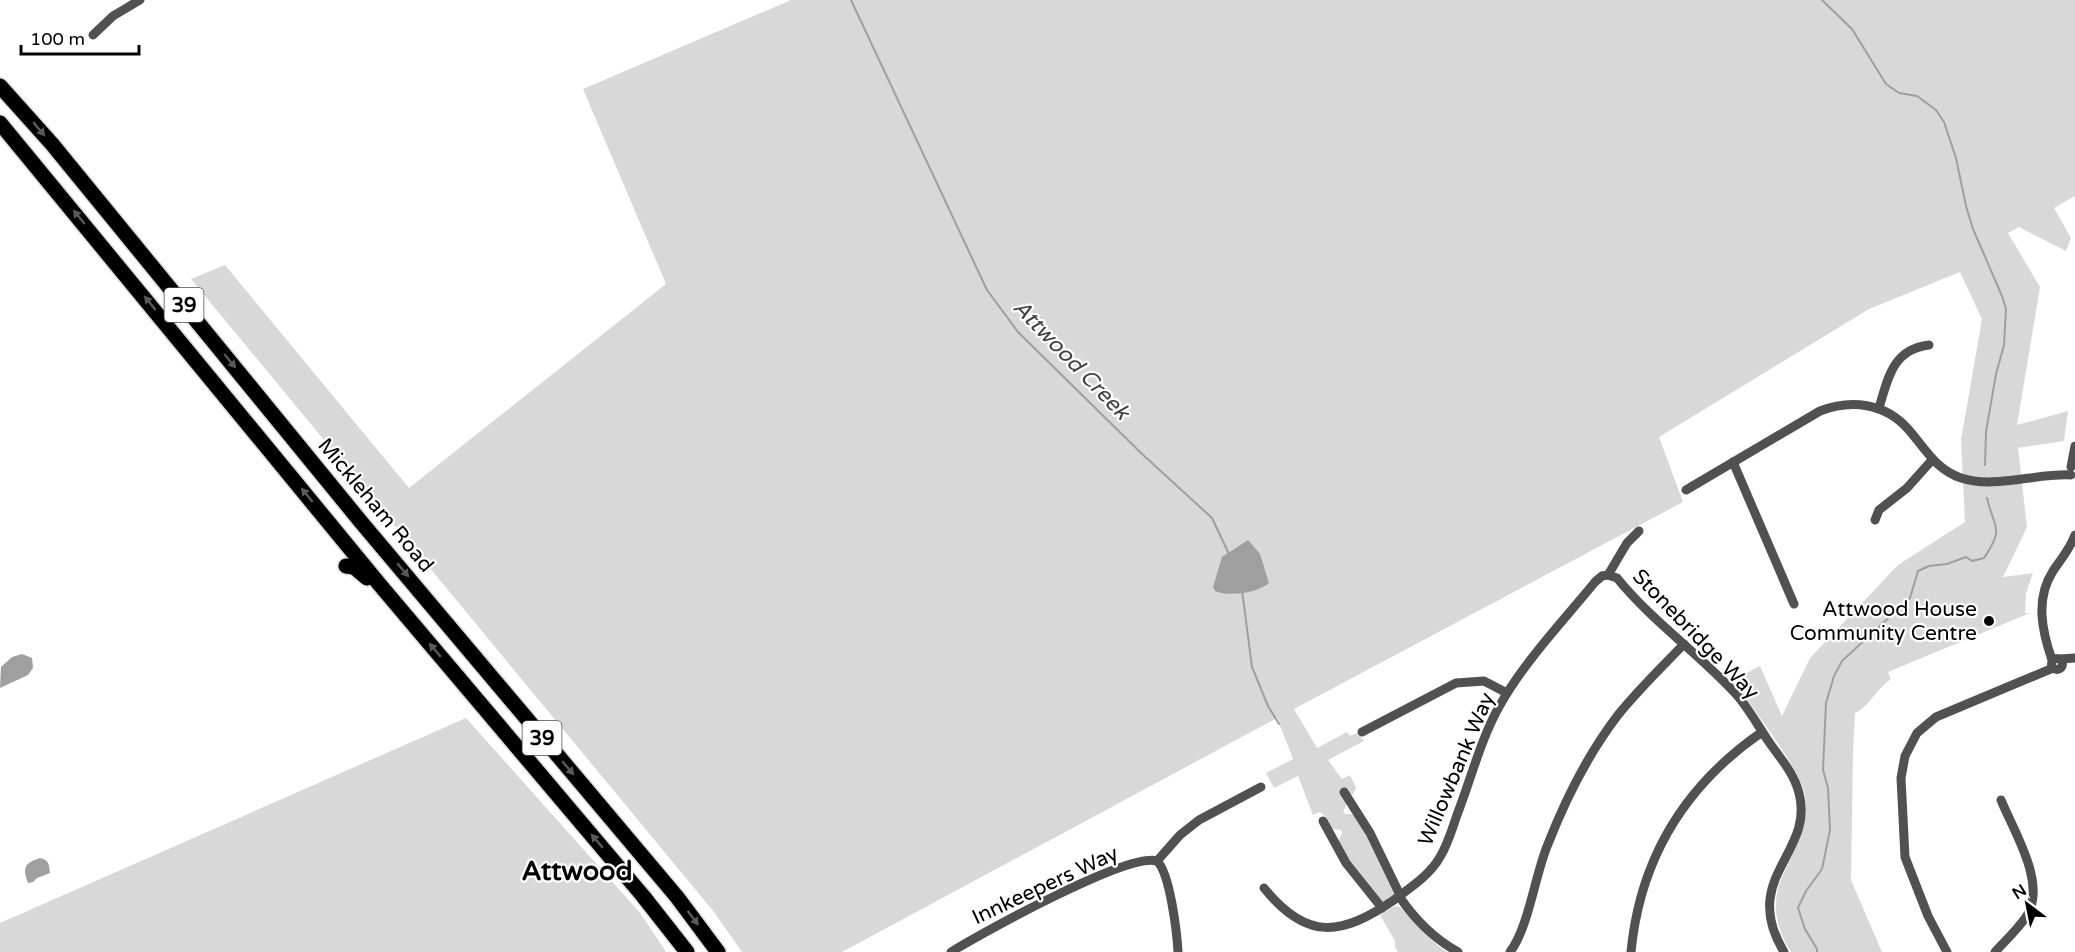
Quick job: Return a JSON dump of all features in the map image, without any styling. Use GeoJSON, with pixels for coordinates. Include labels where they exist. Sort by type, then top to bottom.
{"type":"FeatureCollection","features":[{"type":"Feature","properties":{"kind":"main road","name":"Mickleham Road"},"geometry":{"type":"LineString","coordinates":[[0,86],[52,144],[379,542],[659,876],[718,952]]}},
{"type":"Feature","properties":{"kind":"main road","name":"39"},"geometry":{"type":"LineString","coordinates":[[0,123],[184,345],[352,557],[380,585],[644,896],[687,952]]}},
{"type":"Feature","properties":{"kind":"main road"},"geometry":{"type":"LineString","coordinates":[[184,345],[197,338],[205,337],[213,340]]}},
{"type":"Feature","properties":{"kind":"main road"},"geometry":{"type":"LineString","coordinates":[[352,557],[379,542]]}},
{"type":"Feature","properties":{"kind":"street"},"geometry":{"type":"LineString","coordinates":[[93,35],[113,16],[140,0]]}},
{"type":"Feature","properties":{"kind":"street"},"geometry":{"type":"LineString","coordinates":[[1879,408],[1899,358],[1911,349],[1929,345]]}},
{"type":"Feature","properties":{"kind":"street"},"geometry":{"type":"LineString","coordinates":[[1686,490],[1820,411],[1833,406],[1861,404],[1879,408],[1898,419],[1932,460],[1952,474],[1970,481],[1999,481],[2073,473],[2075,448]]}},
{"type":"Feature","properties":{"kind":"street"},"geometry":{"type":"LineString","coordinates":[[1875,520],[1879,510],[1906,488],[1932,460]]}},
{"type":"Feature","properties":{"kind":"street"},"geometry":{"type":"LineString","coordinates":[[1733,462],[1794,604]]}},
{"type":"Feature","properties":{"kind":"street","name":"Willowbank Way"},"geometry":{"type":"LineString","coordinates":[[1264,888],[1285,911],[1299,920],[1315,926],[1328,927],[1355,923],[1382,908],[1424,878],[1441,856],[1491,724],[1507,693],[1590,588],[1602,576],[1608,575],[1627,543],[1640,531]]}},
{"type":"Feature","properties":{"kind":"street"},"geometry":{"type":"LineString","coordinates":[[2056,662],[2047,638],[2041,609],[2044,590],[2075,535]]}},
{"type":"Feature","properties":{"kind":"street","name":"Stonebridge Way"},"geometry":{"type":"LineString","coordinates":[[1608,575],[1617,578],[1735,693],[1793,778],[1801,805],[1799,827],[1779,867],[1770,893],[1769,905],[1773,930],[1784,952]]}},
{"type":"Feature","properties":{"kind":"street"},"geometry":{"type":"LineString","coordinates":[[1513,950],[1522,930],[1544,853],[1588,758],[1627,703],[1684,644]]}},
{"type":"Feature","properties":{"kind":"street"},"geometry":{"type":"LineString","coordinates":[[1947,952],[1928,916],[1905,857],[1901,778],[1905,756],[1917,733],[1936,717],[2032,676],[2056,662],[2075,660]]}},
{"type":"Feature","properties":{"kind":"street"},"geometry":{"type":"LineString","coordinates":[[1362,732],[1456,683],[1484,681],[1507,693]]}},
{"type":"Feature","properties":{"kind":"street"},"geometry":{"type":"LineString","coordinates":[[1642,952],[1631,952],[1641,893],[1669,828],[1712,773],[1732,754],[1762,732]]}},
{"type":"Feature","properties":{"kind":"street"},"geometry":{"type":"LineString","coordinates":[[1178,952],[1171,899],[1164,871],[1157,861],[1180,835],[1199,820],[1261,787]]}},
{"type":"Feature","properties":{"kind":"street"},"geometry":{"type":"LineString","coordinates":[[1344,792],[1370,833],[1400,895],[1425,928],[1437,939],[1458,952]]}},
{"type":"Feature","properties":{"kind":"street"},"geometry":{"type":"LineString","coordinates":[[1995,952],[2026,916],[2034,893],[2032,874],[2001,800]]}},
{"type":"Feature","properties":{"kind":"street"},"geometry":{"type":"LineString","coordinates":[[1323,821],[1346,862],[1382,908]]}},
{"type":"Feature","properties":{"kind":"street","name":"Innkeepers Way"},"geometry":{"type":"LineString","coordinates":[[951,952],[999,924],[1090,879],[1137,862],[1157,861]]}},
{"type":"Feature","properties":{"kind":"shaded area"},"geometry":{"type":"Polygon","coordinates":[[[791,0],[2075,0],[2075,196],[2054,208],[2071,238],[2066,251],[2019,227],[2008,233],[2040,287],[2017,425],[2068,411],[2064,441],[2018,448],[2027,527],[2003,577],[2033,573],[2026,593],[2025,613],[2030,613],[1888,672],[1891,679],[1864,707],[1855,713],[1851,880],[1882,952],[1791,952],[1779,927],[1776,907],[1778,888],[1800,838],[1805,818],[1805,795],[1795,770],[1763,721],[1733,683],[1739,677],[1760,666],[1782,716],[1810,658],[1898,565],[1965,522],[1961,440],[1982,319],[1960,272],[1869,309],[1659,437],[1683,502],[1294,709],[1317,748],[1347,732],[1350,736],[1357,733],[1364,741],[1328,760],[1342,779],[1350,775],[1356,787],[1353,795],[1345,792],[1346,806],[1343,811],[1345,814],[1356,816],[1395,894],[1383,903],[1343,853],[1338,841],[1341,830],[1332,829],[1327,818],[1320,812],[1313,815],[1298,776],[1274,788],[1266,773],[1293,759],[1277,718],[842,952],[742,952],[714,912],[191,279],[225,265],[409,488],[666,284],[583,89],[791,0]]]}},
{"type":"Feature","properties":{"kind":"shaded area"},"geometry":{"type":"Polygon","coordinates":[[[1248,540],[1260,554],[1269,583],[1243,593],[1228,594],[1215,591],[1213,587],[1222,557],[1248,540]]]}},
{"type":"Feature","properties":{"kind":"shaded area"},"geometry":{"type":"Polygon","coordinates":[[[22,654],[32,658],[33,668],[28,675],[0,688],[1,667],[12,657],[22,654]]]}},
{"type":"Feature","properties":{"kind":"shaded area"},"geometry":{"type":"Polygon","coordinates":[[[466,718],[641,914],[666,952],[0,952],[0,923],[466,718]]]}},
{"type":"Feature","properties":{"kind":"shaded area"},"geometry":{"type":"Polygon","coordinates":[[[40,858],[48,863],[50,873],[28,883],[25,873],[26,866],[40,858]]]}},
{"type":"Feature","properties":{"kind":"shaded area"},"geometry":{"type":"Polygon","coordinates":[[[1395,906],[1400,907],[1436,944],[1447,952],[1398,952],[1395,941],[1380,915],[1395,906]]]}},
{"type":"Feature","properties":{"kind":"waterway","name":"Attwood Creek"},"geometry":{"type":"LineString","coordinates":[[851,0],[987,290],[1018,332],[1141,453],[1212,518],[1229,554]]}},
{"type":"Feature","properties":{"kind":"waterway","name":"Attwood Creek"},"geometry":{"type":"LineString","coordinates":[[1822,0],[1852,29],[1886,84],[1899,93],[1917,96],[1936,110],[1944,122],[1956,158],[1973,229],[2006,309],[2004,345],[1996,374],[1986,432],[1985,465]]}},
{"type":"Feature","properties":{"kind":"waterway","name":"Attwood Creek"},"geometry":{"type":"LineString","coordinates":[[1817,952],[1805,929],[1798,908],[1806,891],[1822,869],[1830,830],[1828,788],[1823,770],[1826,703],[1834,676],[1842,661],[1910,598],[1918,571],[1966,557],[1972,561],[1984,558],[1996,534],[1995,522],[1987,498]]}},
{"type":"Feature","properties":{"kind":"waterway","name":"Attwood Creek"},"geometry":{"type":"LineString","coordinates":[[1242,590],[1252,667],[1268,706],[1279,724]]}},
{"type":"Feature","properties":{"kind":"place","name":"Attwood House Community Centre"},"geometry":{"type":"Point","coordinates":[1989,621]}},
{"type":"Feature","properties":{"kind":"district","name":"Attwood"},"geometry":{"type":"Point","coordinates":[577,871]}}]}
